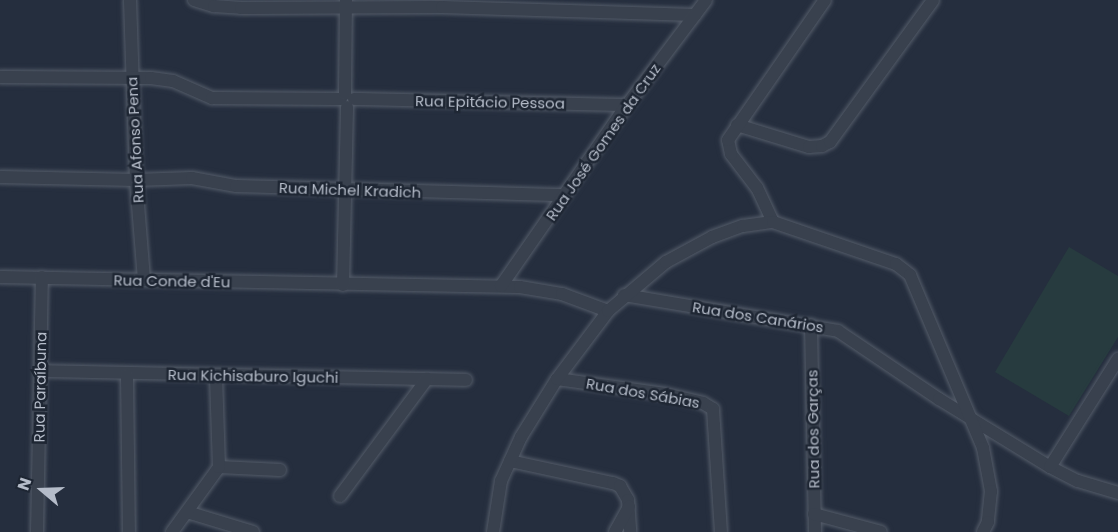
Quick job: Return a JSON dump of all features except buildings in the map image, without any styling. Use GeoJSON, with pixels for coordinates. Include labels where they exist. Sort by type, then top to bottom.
{"type":"FeatureCollection","features":[{"type":"Feature","properties":{"kind":"street","name":"Rua Afonso Pena"},"geometry":{"type":"LineString","coordinates":[[130,0],[136,180],[144,280]]}},
{"type":"Feature","properties":{"kind":"street"},"geometry":{"type":"LineString","coordinates":[[194,0],[214,6],[241,8],[442,3],[695,15]]}},
{"type":"Feature","properties":{"kind":"street","name":"Rua José Gomes da Cruz"},"geometry":{"type":"LineString","coordinates":[[501,286],[627,105],[706,0]]}},
{"type":"Feature","properties":{"kind":"street"},"geometry":{"type":"LineString","coordinates":[[773,222],[757,188],[729,149],[728,140],[825,0]]}},
{"type":"Feature","properties":{"kind":"street"},"geometry":{"type":"LineString","coordinates":[[737,125],[814,148],[830,142],[933,0]]}},
{"type":"Feature","properties":{"kind":"street"},"geometry":{"type":"LineString","coordinates":[[343,285],[347,100],[346,4]]}},
{"type":"Feature","properties":{"kind":"street","name":"Rua Epitácio Pessoa"},"geometry":{"type":"LineString","coordinates":[[0,77],[132,78],[173,81],[212,98],[627,105]]}},
{"type":"Feature","properties":{"kind":"street","name":"Rua Michel Kradich"},"geometry":{"type":"LineString","coordinates":[[0,177],[136,180],[192,178],[236,186],[346,191],[565,195]]}},
{"type":"Feature","properties":{"kind":"street"},"geometry":{"type":"LineString","coordinates":[[493,532],[501,481],[520,437],[557,379],[608,311],[624,295],[666,262],[712,237],[743,226],[773,222],[896,264],[906,270],[916,286],[973,421],[990,477],[991,507],[986,531]]}},
{"type":"Feature","properties":{"kind":"street","name":"Rua Conde d'Eu"},"geometry":{"type":"LineString","coordinates":[[0,277],[343,285],[501,286],[542,289],[608,311]]}},
{"type":"Feature","properties":{"kind":"street","name":"Rua Paraíbuna"},"geometry":{"type":"LineString","coordinates":[[37,532],[42,277]]}},
{"type":"Feature","properties":{"kind":"street","name":"Rua dos Canários"},"geometry":{"type":"LineString","coordinates":[[624,295],[811,325],[850,336],[930,393],[1050,467],[1078,481],[1118,493]]}},
{"type":"Feature","properties":{"kind":"street","name":"Rua dos Garças"},"geometry":{"type":"LineString","coordinates":[[811,325],[815,532]]}},
{"type":"Feature","properties":{"kind":"street"},"geometry":{"type":"LineString","coordinates":[[1050,467],[1118,359]]}},
{"type":"Feature","properties":{"kind":"street","name":"Rua Kichisaburo Iguchi"},"geometry":{"type":"LineString","coordinates":[[40,371],[126,375],[466,380]]}},
{"type":"Feature","properties":{"kind":"street"},"geometry":{"type":"LineString","coordinates":[[126,375],[129,532]]}},
{"type":"Feature","properties":{"kind":"street"},"geometry":{"type":"LineString","coordinates":[[172,532],[219,467],[216,375]]}},
{"type":"Feature","properties":{"kind":"street"},"geometry":{"type":"LineString","coordinates":[[930,393],[940,395],[952,388],[953,375]]}},
{"type":"Feature","properties":{"kind":"street"},"geometry":{"type":"LineString","coordinates":[[340,496],[427,379]]}},
{"type":"Feature","properties":{"kind":"street","name":"Rua dos Sábias"},"geometry":{"type":"LineString","coordinates":[[557,379],[666,394],[703,403],[713,409],[721,532]]}},
{"type":"Feature","properties":{"kind":"street"},"geometry":{"type":"LineString","coordinates":[[510,461],[614,483],[623,489],[630,506],[630,532]]}},
{"type":"Feature","properties":{"kind":"street"},"geometry":{"type":"LineString","coordinates":[[219,467],[280,470]]}},
{"type":"Feature","properties":{"kind":"street"},"geometry":{"type":"LineString","coordinates":[[615,532],[630,506]]}},
{"type":"Feature","properties":{"kind":"street"},"geometry":{"type":"LineString","coordinates":[[188,512],[253,532]]}},
{"type":"Feature","properties":{"kind":"street"},"geometry":{"type":"LineString","coordinates":[[814,514],[881,532]]}},
{"type":"Feature","properties":{"kind":"green space"},"geometry":{"type":"Polygon","coordinates":[[[1069,247],[1118,276],[1118,337],[1069,416],[995,372],[1069,247]]]}}]}
